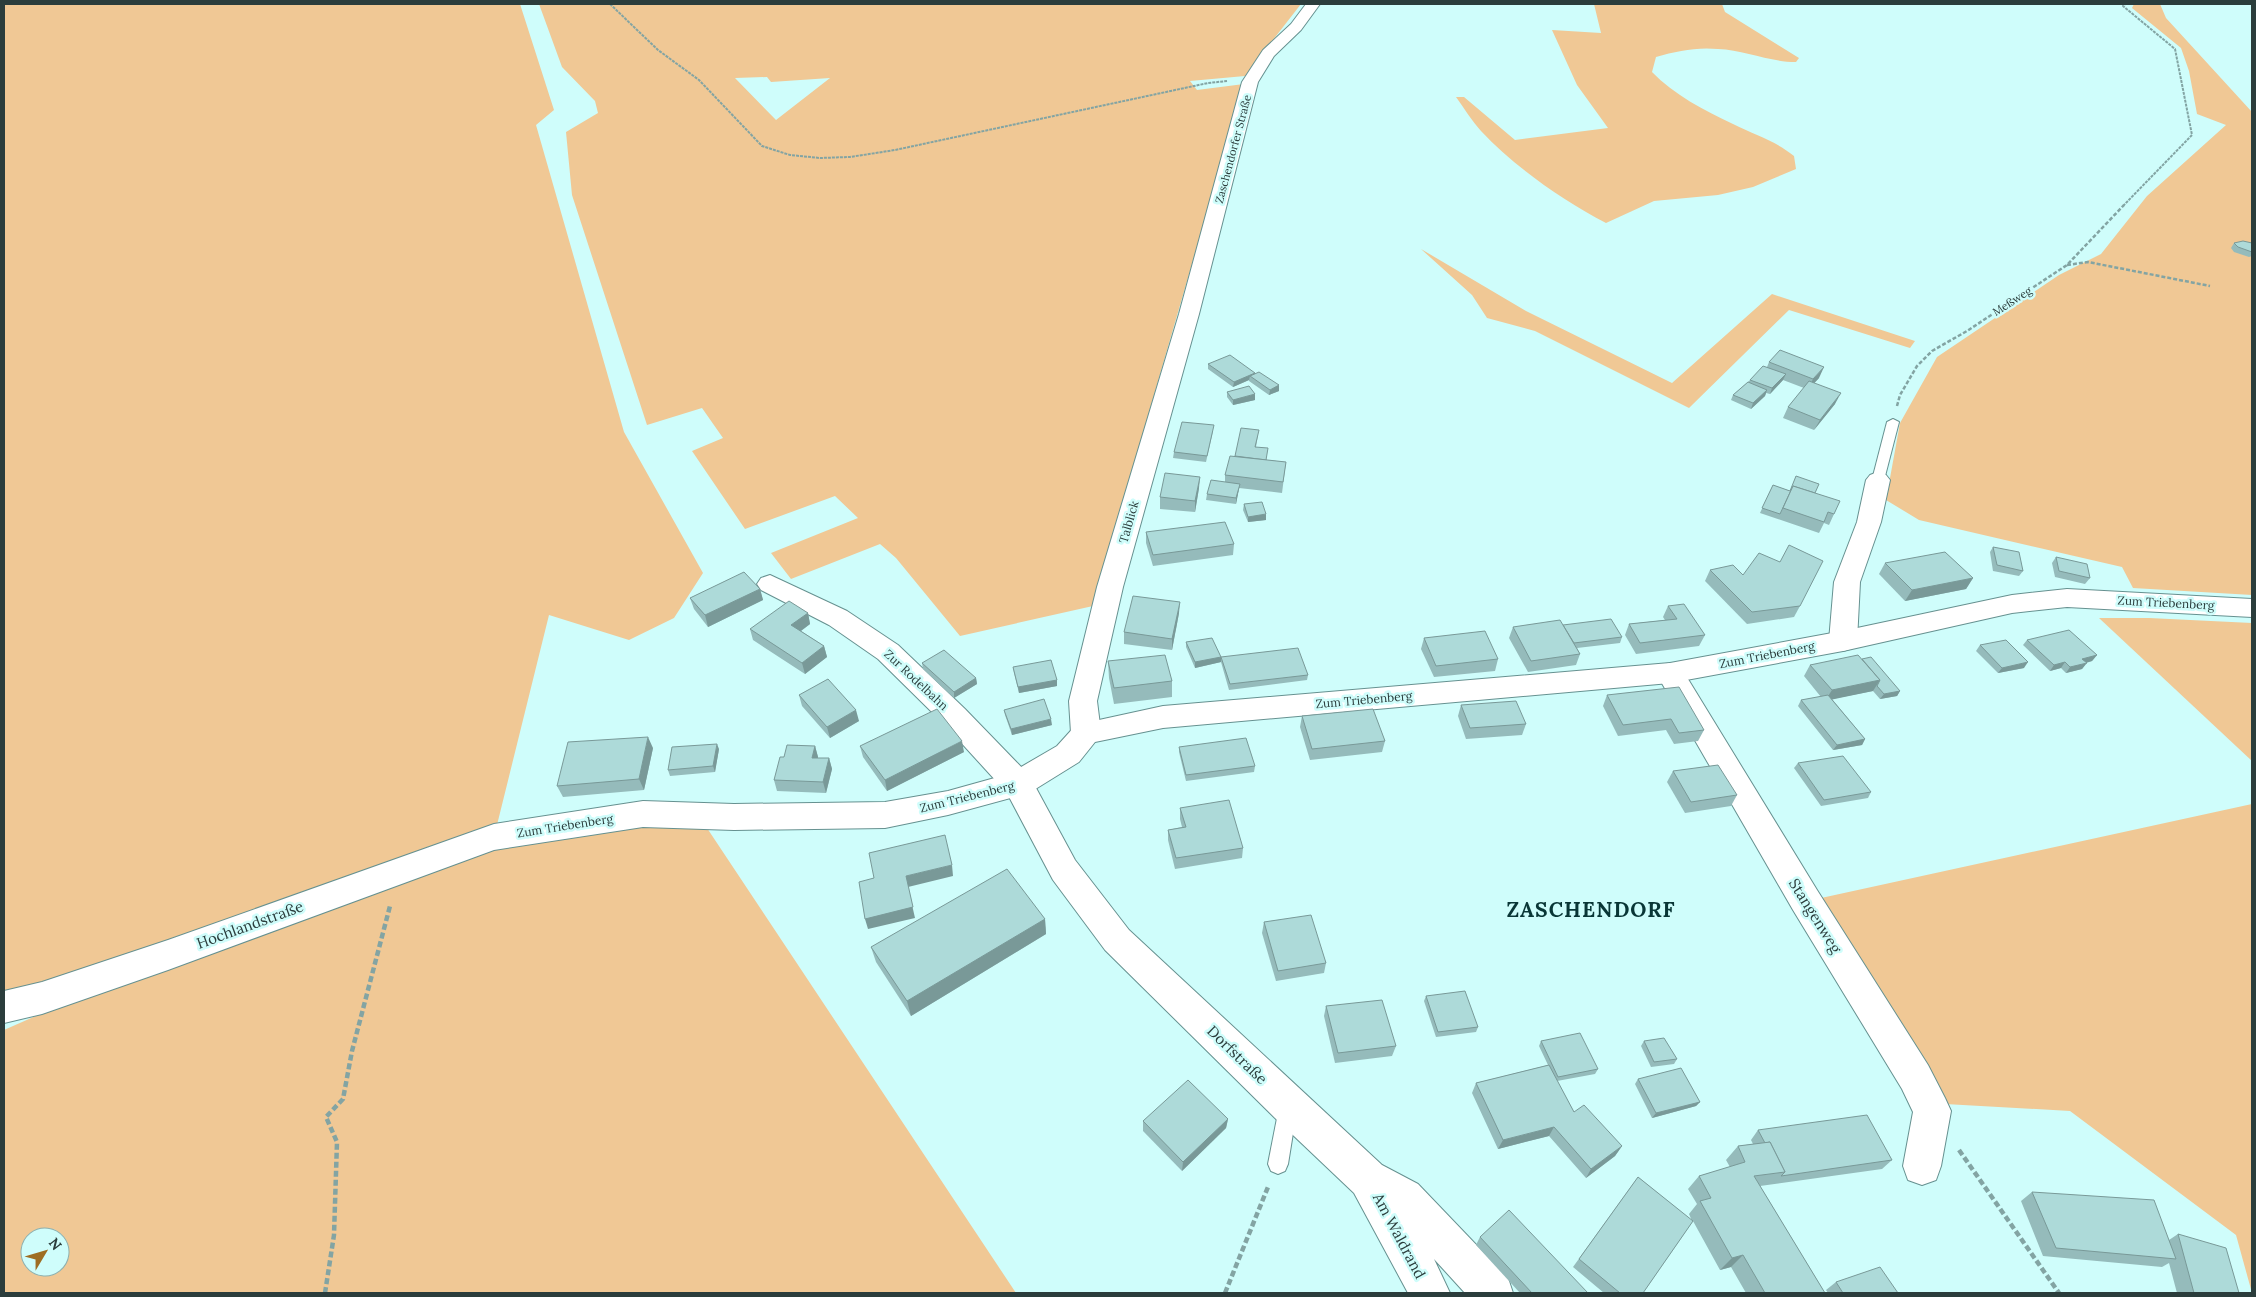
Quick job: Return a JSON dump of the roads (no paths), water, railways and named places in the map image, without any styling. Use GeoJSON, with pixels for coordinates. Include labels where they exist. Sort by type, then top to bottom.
{"type":"FeatureCollection","features":[{"type":"Feature","properties":{"kind":"street","name":"Zaschendorfer Straße"},"geometry":{"type":"LineString","coordinates":[[1189,314],[1250,82],[1268,53],[1296,27],[1313,4]]}},
{"type":"Feature","properties":{"kind":"street","name":"Talblick"},"geometry":{"type":"LineString","coordinates":[[1086,733],[1083,701],[1110,587],[1189,314]]}},
{"type":"Feature","properties":{"kind":"street"},"geometry":{"type":"LineString","coordinates":[[1843,641],[1847,582],[1869,522],[1878,480]]}},
{"type":"Feature","properties":{"kind":"street","name":"Zur Rodelbahn"},"geometry":{"type":"LineString","coordinates":[[770,584],[838,618],[888,652],[955,717],[1018,784]]}},
{"type":"Feature","properties":{"kind":"street","name":"Zum Triebenberg"},"geometry":{"type":"LineString","coordinates":[[494,837],[643,814],[734,817],[885,815],[948,803],[1018,784],[1068,754],[1086,733],[1163,717],[1670,673],[1843,641],[2012,604],[2067,598],[2252,608]]}},
{"type":"Feature","properties":{"kind":"street","name":"Stangenweg"},"geometry":{"type":"LineString","coordinates":[[1670,673],[1805,900],[1915,1077],[1932,1111],[1922,1166]]}},
{"type":"Feature","properties":{"kind":"street","name":"Dorfstraße"},"geometry":{"type":"LineString","coordinates":[[1018,784],[1064,870],[1118,940],[1288,1105],[1368,1179],[1404,1198],[1492,1293]]}},
{"type":"Feature","properties":{"kind":"street","name":"Hochlandstraße"},"geometry":{"type":"LineString","coordinates":[[4,1007],[42,998],[168,955],[494,837]]}},
{"type":"Feature","properties":{"kind":"street","name":"Am Waldrand"},"geometry":{"type":"LineString","coordinates":[[1368,1179],[1430,1293]]}},
{"type":"Feature","properties":{"kind":"lane"},"geometry":{"type":"LineString","coordinates":[[1878,480],[1894,422]]}},
{"type":"Feature","properties":{"kind":"lane"},"geometry":{"type":"LineString","coordinates":[[1278,1164],[1288,1105]]}},
{"type":"Feature","properties":{"kind":"district","name":"ZASCHENDORF"},"geometry":{"type":"Point","coordinates":[1591,910]}}]}
